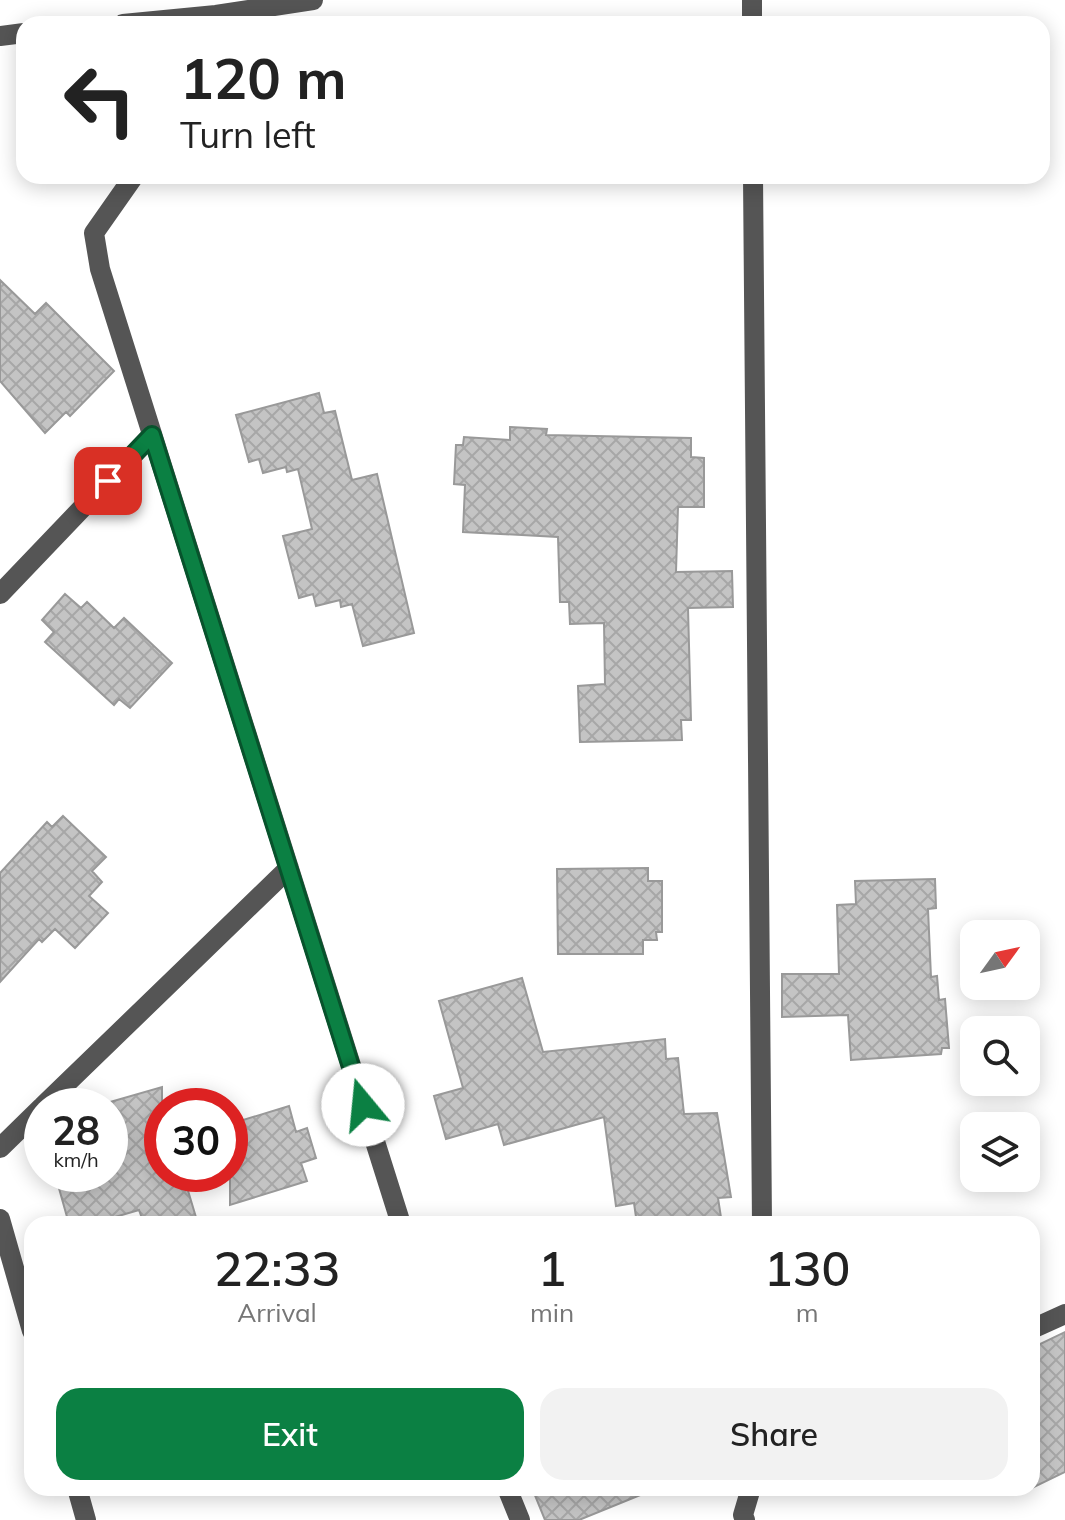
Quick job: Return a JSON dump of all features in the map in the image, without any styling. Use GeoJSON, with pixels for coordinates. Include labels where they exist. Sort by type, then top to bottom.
{"type":"FeatureCollection","features":[{"type":"Feature","properties":{"kind":"street"},"geometry":{"type":"LineString","coordinates":[[237,16],[313,0]]}},
{"type":"Feature","properties":{"kind":"street"},"geometry":{"type":"LineString","coordinates":[[128,184],[94,233],[100,269],[398,1216]]}},
{"type":"Feature","properties":{"kind":"street"},"geometry":{"type":"LineString","coordinates":[[753,184],[762,1216]]}},
{"type":"Feature","properties":{"kind":"street"},"geometry":{"type":"LineString","coordinates":[[0,594],[152,435]]}},
{"type":"Feature","properties":{"kind":"street"},"geometry":{"type":"LineString","coordinates":[[63,1088],[289,868]]}},
{"type":"Feature","properties":{"kind":"street"},"geometry":{"type":"LineString","coordinates":[[0,1148],[24,1125]]}},
{"type":"Feature","properties":{"kind":"street"},"geometry":{"type":"LineString","coordinates":[[0,1219],[24,1303]]}},
{"type":"Feature","properties":{"kind":"street"},"geometry":{"type":"LineString","coordinates":[[1040,1325],[1065,1314]]}},
{"type":"Feature","properties":{"kind":"street"},"geometry":{"type":"LineString","coordinates":[[79,1496],[86,1520]]}},
{"type":"Feature","properties":{"kind":"street"},"geometry":{"type":"LineString","coordinates":[[510,1496],[520,1520]]}},
{"type":"Feature","properties":{"kind":"street"},"geometry":{"type":"LineString","coordinates":[[745,1520],[743,1515],[749,1496]]}},
{"type":"Feature","properties":{"kind":"building"},"geometry":{"type":"Polygon","coordinates":[[[0,280],[35,314],[46,303],[114,371],[70,416],[66,412],[45,433],[0,381],[0,280]]]}},
{"type":"Feature","properties":{"kind":"building"},"geometry":{"type":"Polygon","coordinates":[[[319,393],[324,413],[335,411],[352,480],[377,474],[414,633],[363,646],[352,604],[341,607],[340,600],[316,606],[313,594],[299,598],[283,536],[312,529],[298,469],[287,472],[286,467],[263,473],[259,459],[249,462],[236,415],[319,393]]]}},
{"type":"Feature","properties":{"kind":"building"},"geometry":{"type":"Polygon","coordinates":[[[510,427],[547,429],[546,435],[691,438],[691,457],[704,458],[704,507],[678,507],[676,572],[732,571],[733,607],[688,608],[691,720],[681,720],[682,740],[580,742],[578,686],[605,684],[604,623],[570,624],[569,602],[560,602],[558,537],[463,532],[465,485],[454,484],[456,445],[463,445],[464,437],[510,440],[510,427]]]}},
{"type":"Feature","properties":{"kind":"building"},"geometry":{"type":"Polygon","coordinates":[[[65,594],[81,608],[87,602],[114,628],[124,618],[172,663],[130,708],[119,699],[114,705],[45,642],[54,632],[42,620],[65,594]]]}},
{"type":"Feature","properties":{"kind":"building"},"geometry":{"type":"Polygon","coordinates":[[[63,816],[106,857],[92,871],[102,882],[89,896],[108,913],[75,948],[55,929],[42,942],[39,939],[0,982],[0,873],[47,822],[52,827],[63,816]]]}},
{"type":"Feature","properties":{"kind":"building"},"geometry":{"type":"Polygon","coordinates":[[[648,868],[648,881],[662,881],[662,932],[656,932],[657,940],[643,940],[643,954],[558,954],[557,869],[648,868]]]}},
{"type":"Feature","properties":{"kind":"building"},"geometry":{"type":"Polygon","coordinates":[[[935,879],[936,908],[928,909],[931,977],[937,976],[939,1000],[945,999],[949,1048],[942,1048],[941,1054],[851,1060],[848,1015],[782,1017],[782,974],[839,974],[837,905],[856,904],[855,881],[935,879]]]}},
{"type":"Feature","properties":{"kind":"building"},"geometry":{"type":"Polygon","coordinates":[[[522,978],[543,1052],[665,1039],[666,1059],[678,1058],[684,1114],[717,1113],[731,1197],[718,1198],[721,1216],[636,1216],[634,1203],[616,1206],[604,1117],[504,1145],[498,1124],[446,1139],[434,1096],[463,1088],[439,1001],[522,978]]]}},
{"type":"Feature","properties":{"kind":"building"},"geometry":{"type":"Polygon","coordinates":[[[144,1092],[144,1192],[188,1192],[196,1216],[141,1216],[139,1210],[118,1216],[67,1216],[60,1192],[128,1192],[128,1097],[144,1092]]]}},
{"type":"Feature","properties":{"kind":"building"},"geometry":{"type":"Polygon","coordinates":[[[289,1106],[296,1132],[307,1128],[316,1158],[301,1163],[307,1181],[230,1205],[230,1192],[248,1192],[248,1119],[289,1106]]]}},
{"type":"Feature","properties":{"kind":"building"},"geometry":{"type":"Polygon","coordinates":[[[1065,1332],[1065,1472],[1040,1484],[1040,1344],[1065,1332]]]}},
{"type":"Feature","properties":{"kind":"building"},"geometry":{"type":"Polygon","coordinates":[[[535,1496],[638,1496],[579,1520],[545,1520],[535,1496]]]}},
{"type":"Feature","properties":{"kind":"route"},"geometry":{"type":"LineString","coordinates":[[108,481],[152,435],[363,1105]]}}]}
